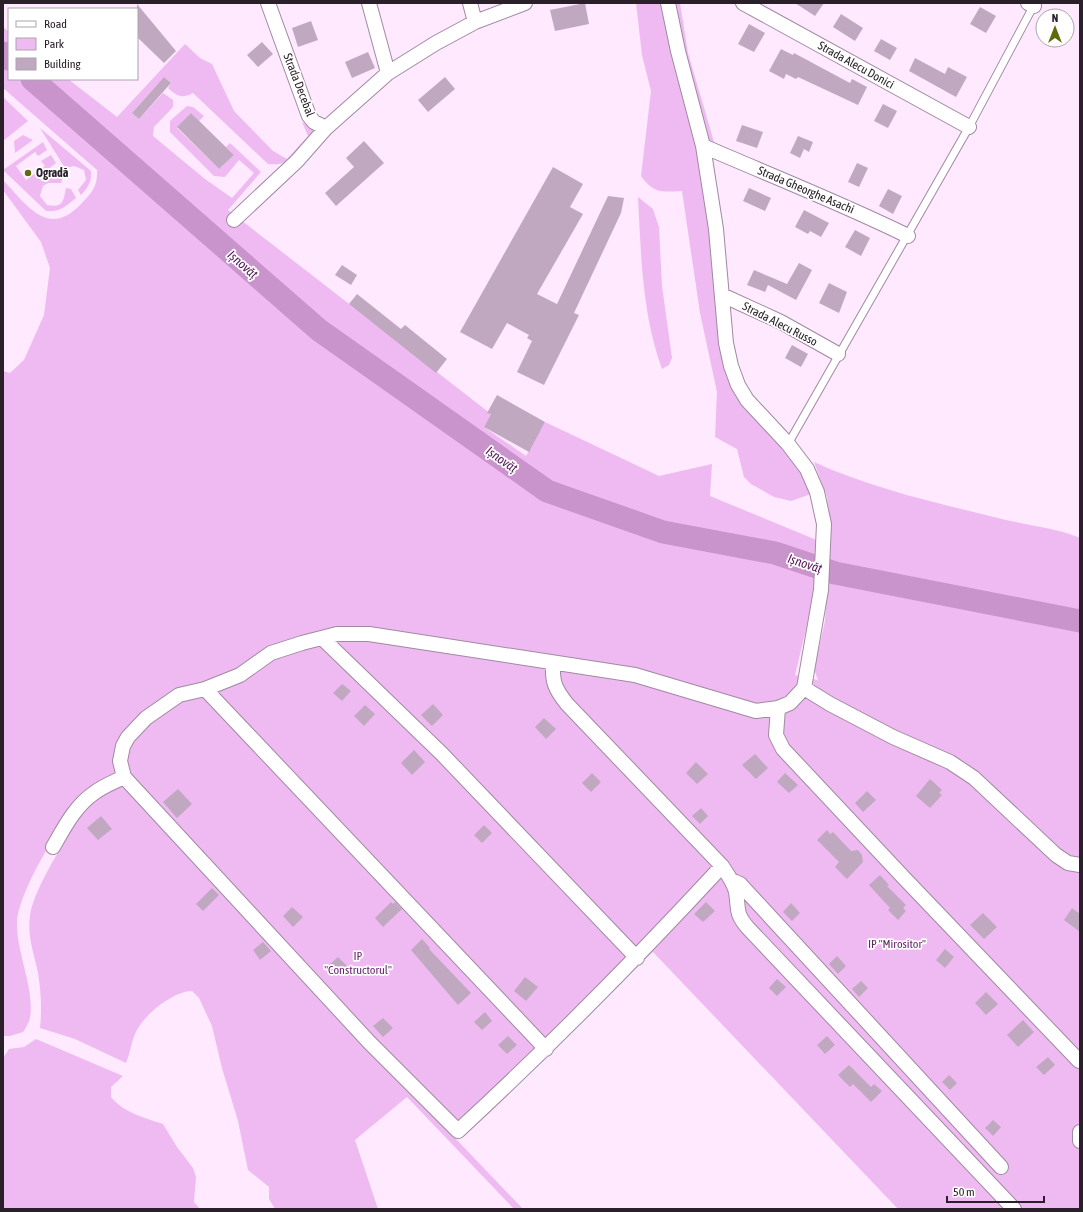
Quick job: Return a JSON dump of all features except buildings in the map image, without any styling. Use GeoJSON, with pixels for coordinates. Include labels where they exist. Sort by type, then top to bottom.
{"type":"FeatureCollection","features":[{"type":"Feature","properties":{"kind":"street","name":"Strada Decebal"},"geometry":{"type":"LineString","coordinates":[[234,220],[296,161],[326,128],[314,122],[309,116],[268,3]]}},
{"type":"Feature","properties":{"kind":"street"},"geometry":{"type":"LineString","coordinates":[[368,3],[388,73]]}},
{"type":"Feature","properties":{"kind":"street"},"geometry":{"type":"LineString","coordinates":[[470,3],[475,22]]}},
{"type":"Feature","properties":{"kind":"street"},"geometry":{"type":"LineString","coordinates":[[326,128],[388,73],[436,43],[475,22],[525,3]]}},
{"type":"Feature","properties":{"kind":"street"},"geometry":{"type":"LineString","coordinates":[[668,3],[678,51],[703,146],[716,229],[726,343],[731,366],[738,385],[747,400],[788,444],[807,469],[817,492],[824,524],[821,590],[804,688],[790,702],[778,708],[756,711],[635,675],[369,634],[337,634],[271,653],[240,675],[205,689],[179,695],[146,718],[128,737],[123,746],[120,761],[124,778],[369,1042],[458,1131],[546,1049],[637,958],[722,866]]}},
{"type":"Feature","properties":{"kind":"street","name":"Strada Alecu Donici"},"geometry":{"type":"LineString","coordinates":[[746,3],[970,127]]}},
{"type":"Feature","properties":{"kind":"street","name":"Strada Gheorghe Asachi"},"geometry":{"type":"LineString","coordinates":[[703,146],[775,177],[832,199],[908,236]]}},
{"type":"Feature","properties":{"kind":"street","name":"Strada Alecu Russo"},"geometry":{"type":"LineString","coordinates":[[722,295],[781,322],[838,354]]}},
{"type":"Feature","properties":{"kind":"street"},"geometry":{"type":"LineString","coordinates":[[322,638],[442,754],[637,958]]}},
{"type":"Feature","properties":{"kind":"street"},"geometry":{"type":"LineString","coordinates":[[553,663],[552,674],[556,690],[567,704],[722,866],[736,891],[738,915],[748,928],[1014,1209]]}},
{"type":"Feature","properties":{"kind":"street"},"geometry":{"type":"LineString","coordinates":[[804,688],[893,737],[950,762],[974,778],[1056,855],[1068,863],[1080,865]]}},
{"type":"Feature","properties":{"kind":"street"},"geometry":{"type":"LineString","coordinates":[[205,689],[546,1049]]}},
{"type":"Feature","properties":{"kind":"street"},"geometry":{"type":"LineString","coordinates":[[778,708],[776,735],[783,749],[910,885],[1079,1061]]}},
{"type":"Feature","properties":{"kind":"street"},"geometry":{"type":"LineString","coordinates":[[53,847],[67,822],[85,799],[95,792],[124,778]]}},
{"type":"Feature","properties":{"kind":"street"},"geometry":{"type":"LineString","coordinates":[[731,880],[740,884],[1001,1167]]}},
{"type":"Feature","properties":{"kind":"street"},"geometry":{"type":"LineString","coordinates":[[1080,1132],[1080,1141]]}},
{"type":"Feature","properties":{"kind":"lane"},"geometry":{"type":"LineString","coordinates":[[788,444],[838,354],[970,127],[1033,4]]}},
{"type":"Feature","properties":{"kind":"green space"},"geometry":{"type":"Polygon","coordinates":[[[636,3],[661,3],[682,92],[692,122],[704,183],[731,386],[742,406],[772,437],[803,474],[811,494],[791,501],[774,497],[751,484],[744,477],[737,449],[715,437],[717,392],[700,313],[682,191],[659,191],[650,186],[641,176],[651,91],[642,55],[636,3]]]}},
{"type":"Feature","properties":{"kind":"green space"},"geometry":{"type":"Polygon","coordinates":[[[673,3],[680,3],[688,53],[714,142],[729,149],[724,151],[713,146],[708,139],[673,3]]]}},
{"type":"Feature","properties":{"kind":"green space"},"geometry":{"type":"Polygon","coordinates":[[[3,27],[8,31],[8,80],[69,80],[117,117],[185,44],[200,58],[212,64],[234,111],[273,151],[287,159],[308,136],[302,122],[313,129],[312,134],[298,152],[289,160],[283,163],[268,164],[193,93],[185,96],[177,95],[168,88],[171,83],[164,77],[132,113],[139,119],[163,93],[173,100],[173,107],[154,127],[153,136],[205,179],[232,198],[254,173],[239,160],[225,177],[214,176],[170,132],[170,121],[187,106],[193,107],[204,116],[199,121],[191,113],[177,128],[219,169],[234,155],[226,147],[230,143],[261,172],[228,210],[491,414],[484,427],[526,456],[545,422],[659,476],[712,464],[710,496],[819,541],[815,592],[795,675],[818,680],[814,669],[825,621],[830,522],[827,497],[814,462],[861,481],[909,496],[1006,520],[1053,529],[1080,538],[1080,1209],[898,1209],[653,952],[455,1138],[523,1209],[514,1209],[407,1097],[355,1140],[378,1209],[275,1209],[269,1199],[269,1187],[248,1170],[238,1121],[222,1068],[212,1026],[199,998],[192,991],[176,995],[151,1012],[135,1034],[126,1063],[75,1039],[40,1028],[40,987],[31,944],[29,923],[31,909],[37,893],[57,854],[49,846],[34,872],[25,893],[18,913],[17,922],[19,946],[30,995],[30,1018],[23,1032],[10,1036],[3,1036],[3,371],[10,373],[24,360],[44,315],[50,268],[41,242],[3,190],[3,180],[30,208],[48,218],[58,219],[69,214],[81,204],[94,189],[97,170],[3,88],[3,27]]]}},
{"type":"Feature","properties":{"kind":"green space"},"geometry":{"type":"Polygon","coordinates":[[[3,97],[28,121],[3,141],[3,97]]]}},
{"type":"Feature","properties":{"kind":"green space"},"geometry":{"type":"Polygon","coordinates":[[[40,128],[91,171],[89,184],[81,195],[78,190],[86,180],[84,170],[74,166],[65,168],[40,128]]]}},
{"type":"Feature","properties":{"kind":"green space"},"geometry":{"type":"Polygon","coordinates":[[[23,135],[33,140],[15,153],[14,141],[23,135]]]}},
{"type":"Feature","properties":{"kind":"green space"},"geometry":{"type":"Polygon","coordinates":[[[43,142],[47,150],[38,156],[35,152],[16,166],[26,180],[45,166],[41,161],[51,155],[56,163],[38,177],[42,181],[59,169],[63,177],[61,183],[48,183],[43,186],[40,196],[47,205],[57,205],[62,202],[66,188],[71,189],[76,198],[59,210],[55,211],[46,211],[3,170],[43,142]]]}},
{"type":"Feature","properties":{"kind":"green space"},"geometry":{"type":"Polygon","coordinates":[[[638,197],[653,209],[659,227],[662,286],[672,358],[669,365],[662,369],[655,348],[646,306],[638,197]]]}},
{"type":"Feature","properties":{"kind":"green space"},"geometry":{"type":"Polygon","coordinates":[[[36,1039],[123,1076],[111,1087],[111,1097],[128,1111],[163,1124],[177,1147],[193,1168],[196,1177],[194,1202],[200,1209],[3,1209],[3,1058],[9,1049],[24,1047],[36,1039]]]}},
{"type":"Feature","properties":{"kind":"waterway","name":"Ișnovăț"},"geometry":{"type":"LineString","coordinates":[[3,53],[8,58]]}},
{"type":"Feature","properties":{"kind":"waterway","name":"Ișnovăț"},"geometry":{"type":"LineString","coordinates":[[33,80],[319,330],[547,491],[663,532],[775,553],[835,573],[1080,621]]}},
{"type":"Feature","properties":{"kind":"place","name":"Ogradă"},"geometry":{"type":"Point","coordinates":[28,173]}},
{"type":"Feature","properties":{"kind":"park label","name":"IP \"Mirositor\""},"geometry":{"type":"Point","coordinates":[897,944]}},
{"type":"Feature","properties":{"kind":"park label","name":"IP \"Constructorul\""},"geometry":{"type":"Point","coordinates":[358,963]}}]}
